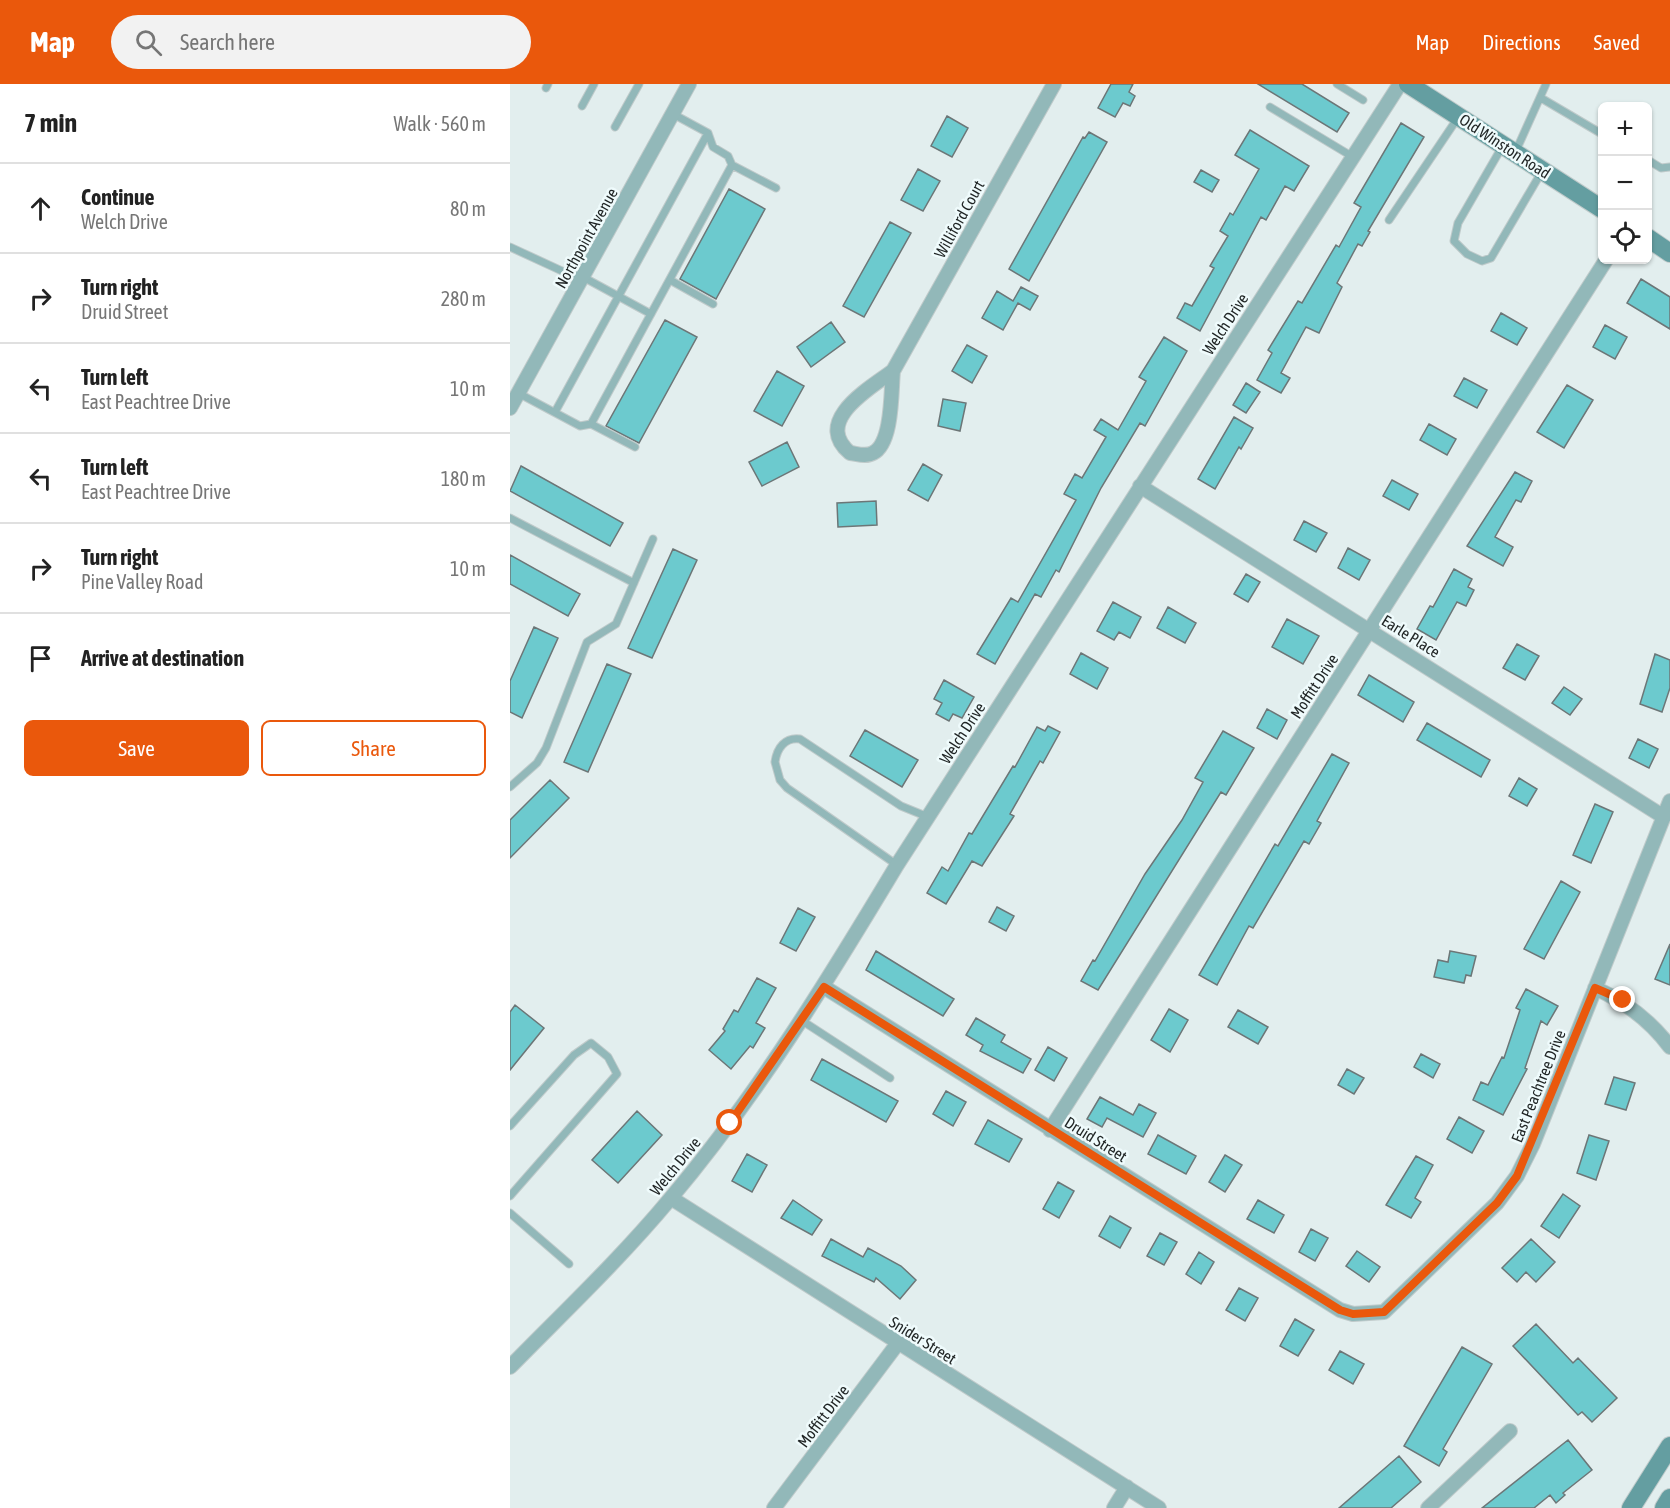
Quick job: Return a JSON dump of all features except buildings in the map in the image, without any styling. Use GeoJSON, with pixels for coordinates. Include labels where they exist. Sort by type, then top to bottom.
{"type":"FeatureCollection","features":[{"type":"Feature","properties":{"kind":"street","name":"Northpoint Avenue"},"geometry":{"type":"LineString","coordinates":[[513,399],[689,84]]}},
{"type":"Feature","properties":{"kind":"street","name":"Williford Court"},"geometry":{"type":"LineString","coordinates":[[893,371],[891,410],[882,444],[876,452],[866,455],[850,453],[839,439],[838,423],[852,400],[893,371],[1054,84]]}},
{"type":"Feature","properties":{"kind":"street","name":"Welch Drive"},"geometry":{"type":"LineString","coordinates":[[510,1366],[601,1278],[671,1198],[730,1123],[824,987],[897,865],[1400,84]]}},
{"type":"Feature","properties":{"kind":"street","name":"Old Winston Road"},"geometry":{"type":"LineString","coordinates":[[1408,84],[1598,206]]}},
{"type":"Feature","properties":{"kind":"street"},"geometry":{"type":"LineString","coordinates":[[1652,241],[1670,253]]}},
{"type":"Feature","properties":{"kind":"street","name":"Moffitt Drive"},"geometry":{"type":"LineString","coordinates":[[1050,1130],[1603,264]]}},
{"type":"Feature","properties":{"kind":"street","name":"Earle Place"},"geometry":{"type":"LineString","coordinates":[[1140,486],[1664,816]]}},
{"type":"Feature","properties":{"kind":"street","name":"East Peachtree Drive"},"geometry":{"type":"LineString","coordinates":[[1353,1314],[1384,1312],[1497,1203],[1517,1176],[1670,801]]}},
{"type":"Feature","properties":{"kind":"street","name":"Druid Street"},"geometry":{"type":"LineString","coordinates":[[824,987],[1340,1310],[1353,1314]]}},
{"type":"Feature","properties":{"kind":"street"},"geometry":{"type":"LineString","coordinates":[[1595,988],[1623,1000],[1650,1024],[1670,1047]]}},
{"type":"Feature","properties":{"kind":"street","name":"Snider Street"},"geometry":{"type":"LineString","coordinates":[[671,1198],[1159,1508]]}},
{"type":"Feature","properties":{"kind":"street","name":"Moffitt Drive"},"geometry":{"type":"LineString","coordinates":[[774,1508],[898,1344]]}},
{"type":"Feature","properties":{"kind":"street"},"geometry":{"type":"LineString","coordinates":[[1428,1508],[1510,1431]]}},
{"type":"Feature","properties":{"kind":"street"},"geometry":{"type":"LineString","coordinates":[[1631,1508],[1670,1446]]}},
{"type":"Feature","properties":{"kind":"street"},"geometry":{"type":"LineString","coordinates":[[1113,1508],[1127,1487]]}},
{"type":"Feature","properties":{"kind":"street"},"geometry":{"type":"LineString","coordinates":[[1664,1508],[1670,1498]]}},
{"type":"Feature","properties":{"kind":"lane"},"geometry":{"type":"LineString","coordinates":[[582,106],[594,84]]}},
{"type":"Feature","properties":{"kind":"lane"},"geometry":{"type":"LineString","coordinates":[[615,127],[639,84]]}},
{"type":"Feature","properties":{"kind":"lane"},"geometry":{"type":"LineString","coordinates":[[1337,84],[1363,100]]}},
{"type":"Feature","properties":{"kind":"lane"},"geometry":{"type":"LineString","coordinates":[[1543,171],[1491,258],[1482,261],[1467,254],[1454,241],[1458,223],[1509,149],[1541,98],[1546,84]]}},
{"type":"Feature","properties":{"kind":"lane"},"geometry":{"type":"LineString","coordinates":[[1541,98],[1598,132]]}},
{"type":"Feature","properties":{"kind":"lane"},"geometry":{"type":"LineString","coordinates":[[1270,107],[1353,157]]}},
{"type":"Feature","properties":{"kind":"lane"},"geometry":{"type":"LineString","coordinates":[[673,114],[708,133],[713,147],[728,156],[732,165],[776,188]]}},
{"type":"Feature","properties":{"kind":"lane"},"geometry":{"type":"LineString","coordinates":[[1389,220],[1458,116]]}},
{"type":"Feature","properties":{"kind":"lane"},"geometry":{"type":"LineString","coordinates":[[555,412],[708,133]]}},
{"type":"Feature","properties":{"kind":"lane"},"geometry":{"type":"LineString","coordinates":[[1652,163],[1661,168],[1670,167]]}},
{"type":"Feature","properties":{"kind":"lane"},"geometry":{"type":"LineString","coordinates":[[591,424],[732,165]]}},
{"type":"Feature","properties":{"kind":"lane"},"geometry":{"type":"LineString","coordinates":[[510,246],[562,271],[583,277],[651,314]]}},
{"type":"Feature","properties":{"kind":"lane"},"geometry":{"type":"LineString","coordinates":[[670,280],[713,304]]}},
{"type":"Feature","properties":{"kind":"lane"},"geometry":{"type":"LineString","coordinates":[[513,399],[555,412],[580,426],[591,424],[635,447]]}},
{"type":"Feature","properties":{"kind":"lane"},"geometry":{"type":"LineString","coordinates":[[510,518],[634,583]]}},
{"type":"Feature","properties":{"kind":"lane"},"geometry":{"type":"LineString","coordinates":[[510,787],[537,763],[546,748],[587,642],[616,624],[653,539]]}},
{"type":"Feature","properties":{"kind":"lane"},"geometry":{"type":"LineString","coordinates":[[897,865],[785,786],[775,762],[781,746],[794,738],[801,739],[901,806],[928,817]]}},
{"type":"Feature","properties":{"kind":"lane"},"geometry":{"type":"LineString","coordinates":[[801,1020],[890,1078]]}},
{"type":"Feature","properties":{"kind":"lane"},"geometry":{"type":"LineString","coordinates":[[510,1126],[591,1043],[608,1057],[617,1074],[510,1197]]}},
{"type":"Feature","properties":{"kind":"lane"},"geometry":{"type":"LineString","coordinates":[[510,1212],[569,1264]]}},
{"type":"Feature","properties":{"kind":"route"},"geometry":{"type":"LineString","coordinates":[[730,1123],[824,987],[1340,1310],[1353,1314],[1384,1312],[1497,1203],[1517,1176],[1533,1144],[1595,988],[1623,1000]]}}]}
